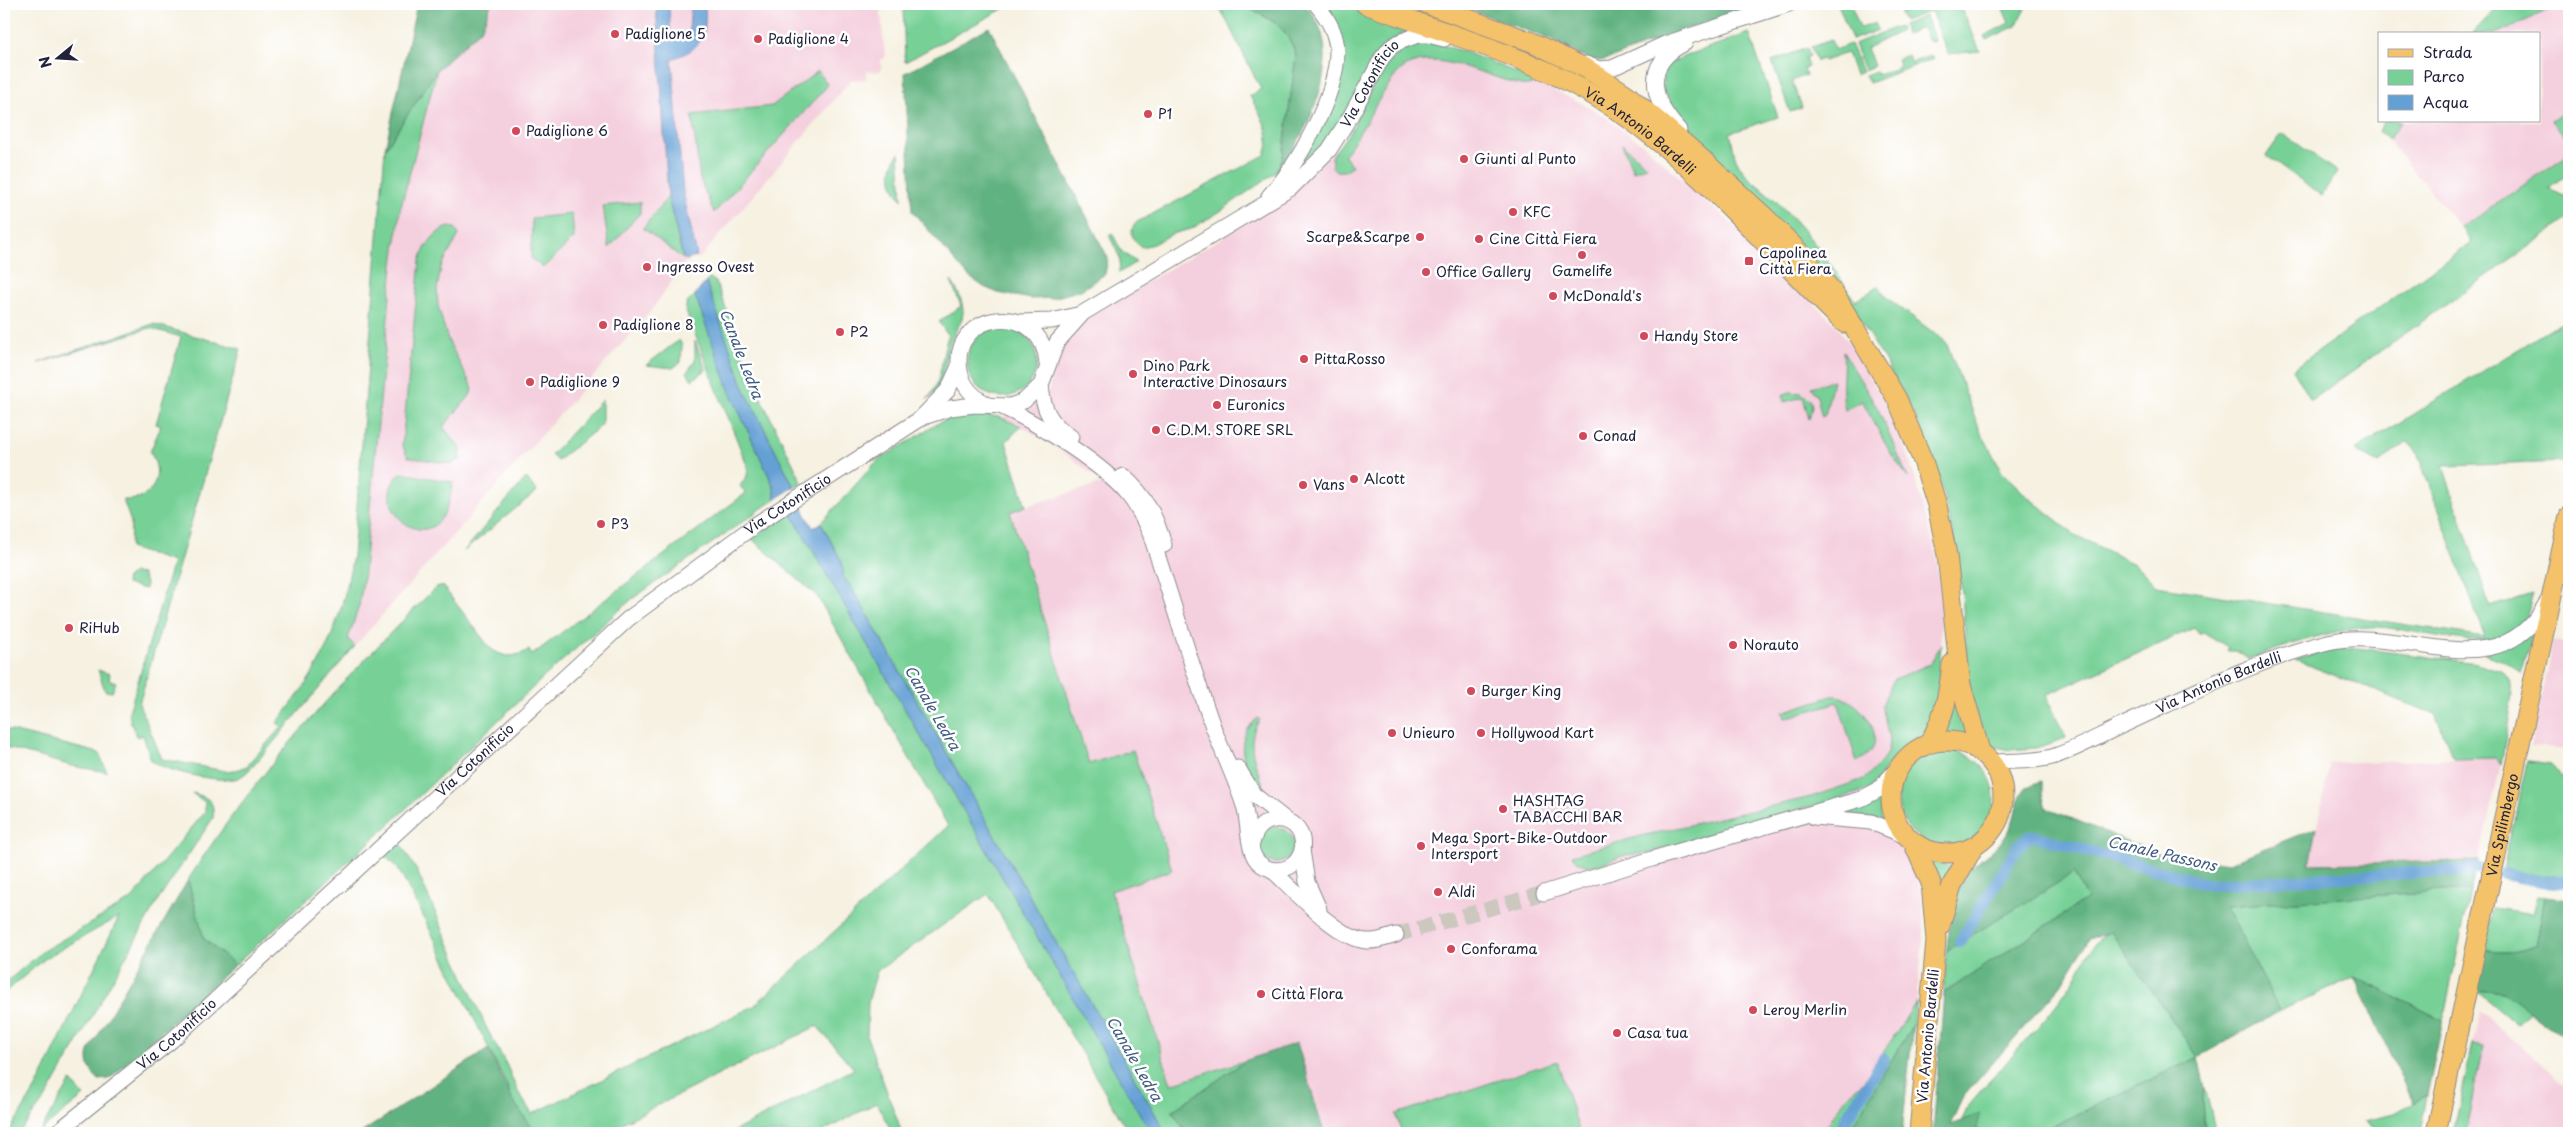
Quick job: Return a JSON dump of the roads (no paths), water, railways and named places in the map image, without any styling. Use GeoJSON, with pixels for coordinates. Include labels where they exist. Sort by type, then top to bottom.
{"type":"FeatureCollection","features":[{"type":"Feature","properties":{"kind":"main road","name":"Via Antonio Bardelli"},"geometry":{"type":"LineString","coordinates":[[1365,4],[1515,58],[1611,106],[1643,129],[1750,228],[1861,339]]}},
{"type":"Feature","properties":{"kind":"main road","name":"Via Antonio Bardelli"},"geometry":{"type":"LineString","coordinates":[[1427,4],[1532,42],[1587,69],[1626,94],[1692,150],[1805,258],[1833,292],[1897,399],[1911,430],[1937,505],[1951,580],[1955,644],[1965,702],[1986,756],[2000,777],[2004,794],[2001,816],[1990,834],[1973,848],[1952,885],[1936,940]]}},
{"type":"Feature","properties":{"kind":"main road","name":"Via Spilimbergo"},"geometry":{"type":"LineString","coordinates":[[2436,1133],[2569,516]]}},
{"type":"Feature","properties":{"kind":"main road","name":"Via Antonio Bardelli"},"geometry":{"type":"LineString","coordinates":[[1929,743],[1937,730],[1944,710],[1955,644]]}},
{"type":"Feature","properties":{"kind":"main road","name":"Via Antonio Bardelli"},"geometry":{"type":"LineString","coordinates":[[1919,1133],[1936,940],[1931,883],[1910,839],[1899,826],[1891,803],[1893,779],[1906,757],[1929,743],[1944,740],[1960,742],[1986,756]]}},
{"type":"Feature","properties":{"kind":"main road"},"geometry":{"type":"LineString","coordinates":[[1910,839],[1927,850],[1942,853],[1958,852],[1973,848]]}},
{"type":"Feature","properties":{"kind":"street","name":"Via Cotonificio"},"geometry":{"type":"LineString","coordinates":[[1257,208],[1292,168],[1305,148],[1332,79],[1337,51],[1335,39],[1327,18],[1316,4]]}},
{"type":"Feature","properties":{"kind":"street"},"geometry":{"type":"LineString","coordinates":[[1532,42],[1543,43],[1595,68],[1603,69],[1621,65],[1673,41],[1790,4]]}},
{"type":"Feature","properties":{"kind":"street"},"geometry":{"type":"LineString","coordinates":[[1692,150],[1660,106],[1655,82],[1658,70],[1669,53],[1705,32]]}},
{"type":"Feature","properties":{"kind":"street","name":"Via Cotonificio"},"geometry":{"type":"LineString","coordinates":[[56,1133],[172,1040],[620,625],[700,563],[798,496],[920,419],[951,408],[996,406],[1024,401],[1043,379],[1057,342],[1083,313],[1301,180],[1329,150],[1350,117],[1384,55],[1399,42],[1428,35],[1498,56],[1515,58]]}},
{"type":"Feature","properties":{"kind":"street","name":"Via Cotonificio"},"geometry":{"type":"LineString","coordinates":[[920,419],[948,390],[959,366],[960,352],[965,339],[980,325],[999,319],[1019,322],[1052,320],[1083,313]]}},
{"type":"Feature","properties":{"kind":"street"},"geometry":{"type":"LineString","coordinates":[[1019,322],[1034,332],[1043,346],[1046,355],[1043,379],[1043,406],[1050,419],[1058,428],[1123,476],[1141,492],[1151,507],[1199,658],[1238,766],[1254,795],[1298,830],[1307,882],[1313,900],[1323,916]]}},
{"type":"Feature","properties":{"kind":"street"},"geometry":{"type":"LineString","coordinates":[[959,366],[968,391],[996,406],[1027,419],[1090,462],[1119,485],[1137,506],[1150,533],[1210,721],[1244,806],[1256,859],[1272,870],[1342,932],[1358,940],[1373,941],[1396,935]]}},
{"type":"Feature","properties":{"kind":"street","name":"Via Antonio Bardelli"},"geometry":{"type":"LineString","coordinates":[[1986,756],[2052,757],[2242,671],[2287,653],[2346,639],[2364,638],[2452,650],[2488,649],[2515,640],[2539,617],[2554,590]]}},
{"type":"Feature","properties":{"kind":"street"},"geometry":{"type":"LineString","coordinates":[[1544,893],[1870,795],[1888,781],[1898,768]]}},
{"type":"Feature","properties":{"kind":"street"},"geometry":{"type":"LineString","coordinates":[[1805,816],[1872,822],[1910,839]]}},
{"type":"Feature","properties":{"kind":"street"},"geometry":{"type":"LineString","coordinates":[[1252,844],[1257,828],[1263,823],[1271,820],[1287,821]]}},
{"type":"Feature","properties":{"kind":"street"},"geometry":{"type":"LineString","coordinates":[[1272,870],[1280,870],[1295,863],[1302,848]]}},
{"type":"Feature","properties":{"kind":"water"},"geometry":{"type":"Polygon","coordinates":[[[656,4],[669,4],[671,40],[681,38],[689,30],[691,4],[705,4],[705,25],[701,40],[691,50],[672,59],[683,192],[697,256],[686,260],[683,258],[668,197],[656,4]]]}},
{"type":"Feature","properties":{"kind":"water"},"geometry":{"type":"Polygon","coordinates":[[[706,282],[745,391],[794,487],[775,499],[774,487],[730,392],[695,295],[706,282]]]}},
{"type":"Feature","properties":{"kind":"water"},"geometry":{"type":"Polygon","coordinates":[[[802,507],[813,528],[821,523],[842,562],[844,580],[850,585],[1166,1133],[1151,1133],[791,513],[802,507]]]}},
{"type":"Feature","properties":{"kind":"waterway","name":"Canale Passons"},"geometry":{"type":"LineString","coordinates":[[1960,942],[2019,845],[2029,837],[2035,836],[2210,885],[2477,869]]}},
{"type":"Feature","properties":{"kind":"waterway"},"geometry":{"type":"LineString","coordinates":[[2503,874],[2553,883],[2569,881]]}},
{"type":"Feature","properties":{"kind":"waterway","name":"Canale Passons"},"geometry":{"type":"LineString","coordinates":[[1837,1133],[1884,1059]]}},
{"type":"Feature","properties":{"kind":"tunnel"},"geometry":{"type":"LineString","coordinates":[[1396,935],[1544,893]]}},
{"type":"Feature","properties":{"kind":"place","name":"Padiglione 5"},"geometry":{"type":"Point","coordinates":[615,34]}},
{"type":"Feature","properties":{"kind":"place","name":"Padiglione 4"},"geometry":{"type":"Point","coordinates":[758,39]}},
{"type":"Feature","properties":{"kind":"place","name":"P1"},"geometry":{"type":"Point","coordinates":[1148,114]}},
{"type":"Feature","properties":{"kind":"place","name":"Padiglione 6"},"geometry":{"type":"Point","coordinates":[516,131]}},
{"type":"Feature","properties":{"kind":"place","name":"Giunti al Punto"},"geometry":{"type":"Point","coordinates":[1464,159]}},
{"type":"Feature","properties":{"kind":"place","name":"KFC"},"geometry":{"type":"Point","coordinates":[1513,212]}},
{"type":"Feature","properties":{"kind":"place","name":"Scarpe&Scarpe"},"geometry":{"type":"Point","coordinates":[1420,237]}},
{"type":"Feature","properties":{"kind":"place","name":"Cine Città Fiera"},"geometry":{"type":"Point","coordinates":[1479,239]}},
{"type":"Feature","properties":{"kind":"place","name":"Gamelife"},"geometry":{"type":"Point","coordinates":[1582,255]}},
{"type":"Feature","properties":{"kind":"place","name":"Capolinea Città Fiera"},"geometry":{"type":"Point","coordinates":[1749,261]}},
{"type":"Feature","properties":{"kind":"place","name":"Ingresso Ovest"},"geometry":{"type":"Point","coordinates":[647,267]}},
{"type":"Feature","properties":{"kind":"place","name":"Office Gallery"},"geometry":{"type":"Point","coordinates":[1426,272]}},
{"type":"Feature","properties":{"kind":"place","name":"McDonald's"},"geometry":{"type":"Point","coordinates":[1553,296]}},
{"type":"Feature","properties":{"kind":"place","name":"Padiglione 8"},"geometry":{"type":"Point","coordinates":[603,325]}},
{"type":"Feature","properties":{"kind":"place","name":"P2"},"geometry":{"type":"Point","coordinates":[840,332]}},
{"type":"Feature","properties":{"kind":"place","name":"Handy Store"},"geometry":{"type":"Point","coordinates":[1644,336]}},
{"type":"Feature","properties":{"kind":"place","name":"PittaRosso"},"geometry":{"type":"Point","coordinates":[1304,359]}},
{"type":"Feature","properties":{"kind":"place","name":"Dino Park Interactive Dinosaurs"},"geometry":{"type":"Point","coordinates":[1133,374]}},
{"type":"Feature","properties":{"kind":"place","name":"Padiglione 9"},"geometry":{"type":"Point","coordinates":[530,382]}},
{"type":"Feature","properties":{"kind":"place","name":"Euronics"},"geometry":{"type":"Point","coordinates":[1217,405]}},
{"type":"Feature","properties":{"kind":"place","name":"C.D.M. STORE SRL"},"geometry":{"type":"Point","coordinates":[1156,430]}},
{"type":"Feature","properties":{"kind":"place","name":"Conad"},"geometry":{"type":"Point","coordinates":[1583,436]}},
{"type":"Feature","properties":{"kind":"place","name":"Alcott"},"geometry":{"type":"Point","coordinates":[1354,479]}},
{"type":"Feature","properties":{"kind":"place","name":"Vans"},"geometry":{"type":"Point","coordinates":[1303,485]}},
{"type":"Feature","properties":{"kind":"place","name":"P3"},"geometry":{"type":"Point","coordinates":[601,524]}},
{"type":"Feature","properties":{"kind":"place","name":"RiHub"},"geometry":{"type":"Point","coordinates":[69,628]}},
{"type":"Feature","properties":{"kind":"place","name":"Norauto"},"geometry":{"type":"Point","coordinates":[1733,645]}},
{"type":"Feature","properties":{"kind":"place","name":"Burger King"},"geometry":{"type":"Point","coordinates":[1471,691]}},
{"type":"Feature","properties":{"kind":"place","name":"Unieuro"},"geometry":{"type":"Point","coordinates":[1392,733]}},
{"type":"Feature","properties":{"kind":"place","name":"Hollywood Kart"},"geometry":{"type":"Point","coordinates":[1481,733]}},
{"type":"Feature","properties":{"kind":"place","name":"HASHTAG TABACCHI BAR"},"geometry":{"type":"Point","coordinates":[1503,809]}},
{"type":"Feature","properties":{"kind":"place","name":"Mega Sport-Bike-Outdoor Intersport"},"geometry":{"type":"Point","coordinates":[1421,846]}},
{"type":"Feature","properties":{"kind":"place","name":"Aldi"},"geometry":{"type":"Point","coordinates":[1438,892]}},
{"type":"Feature","properties":{"kind":"place","name":"Conforama"},"geometry":{"type":"Point","coordinates":[1451,949]}},
{"type":"Feature","properties":{"kind":"place","name":"Città Flora"},"geometry":{"type":"Point","coordinates":[1261,994]}},
{"type":"Feature","properties":{"kind":"place","name":"Leroy Merlin"},"geometry":{"type":"Point","coordinates":[1753,1010]}},
{"type":"Feature","properties":{"kind":"place","name":"Casa tua"},"geometry":{"type":"Point","coordinates":[1617,1033]}},
{"type":"Feature","properties":{"kind":"water label","name":"Canale Ledra"},"geometry":{"type":"Point","coordinates":[741,354]}},
{"type":"Feature","properties":{"kind":"water label","name":"Canale Ledra"},"geometry":{"type":"Point","coordinates":[932,708]}},
{"type":"Feature","properties":{"kind":"water label","name":"Canale Ledra"},"geometry":{"type":"Point","coordinates":[1134,1059]}}]}
